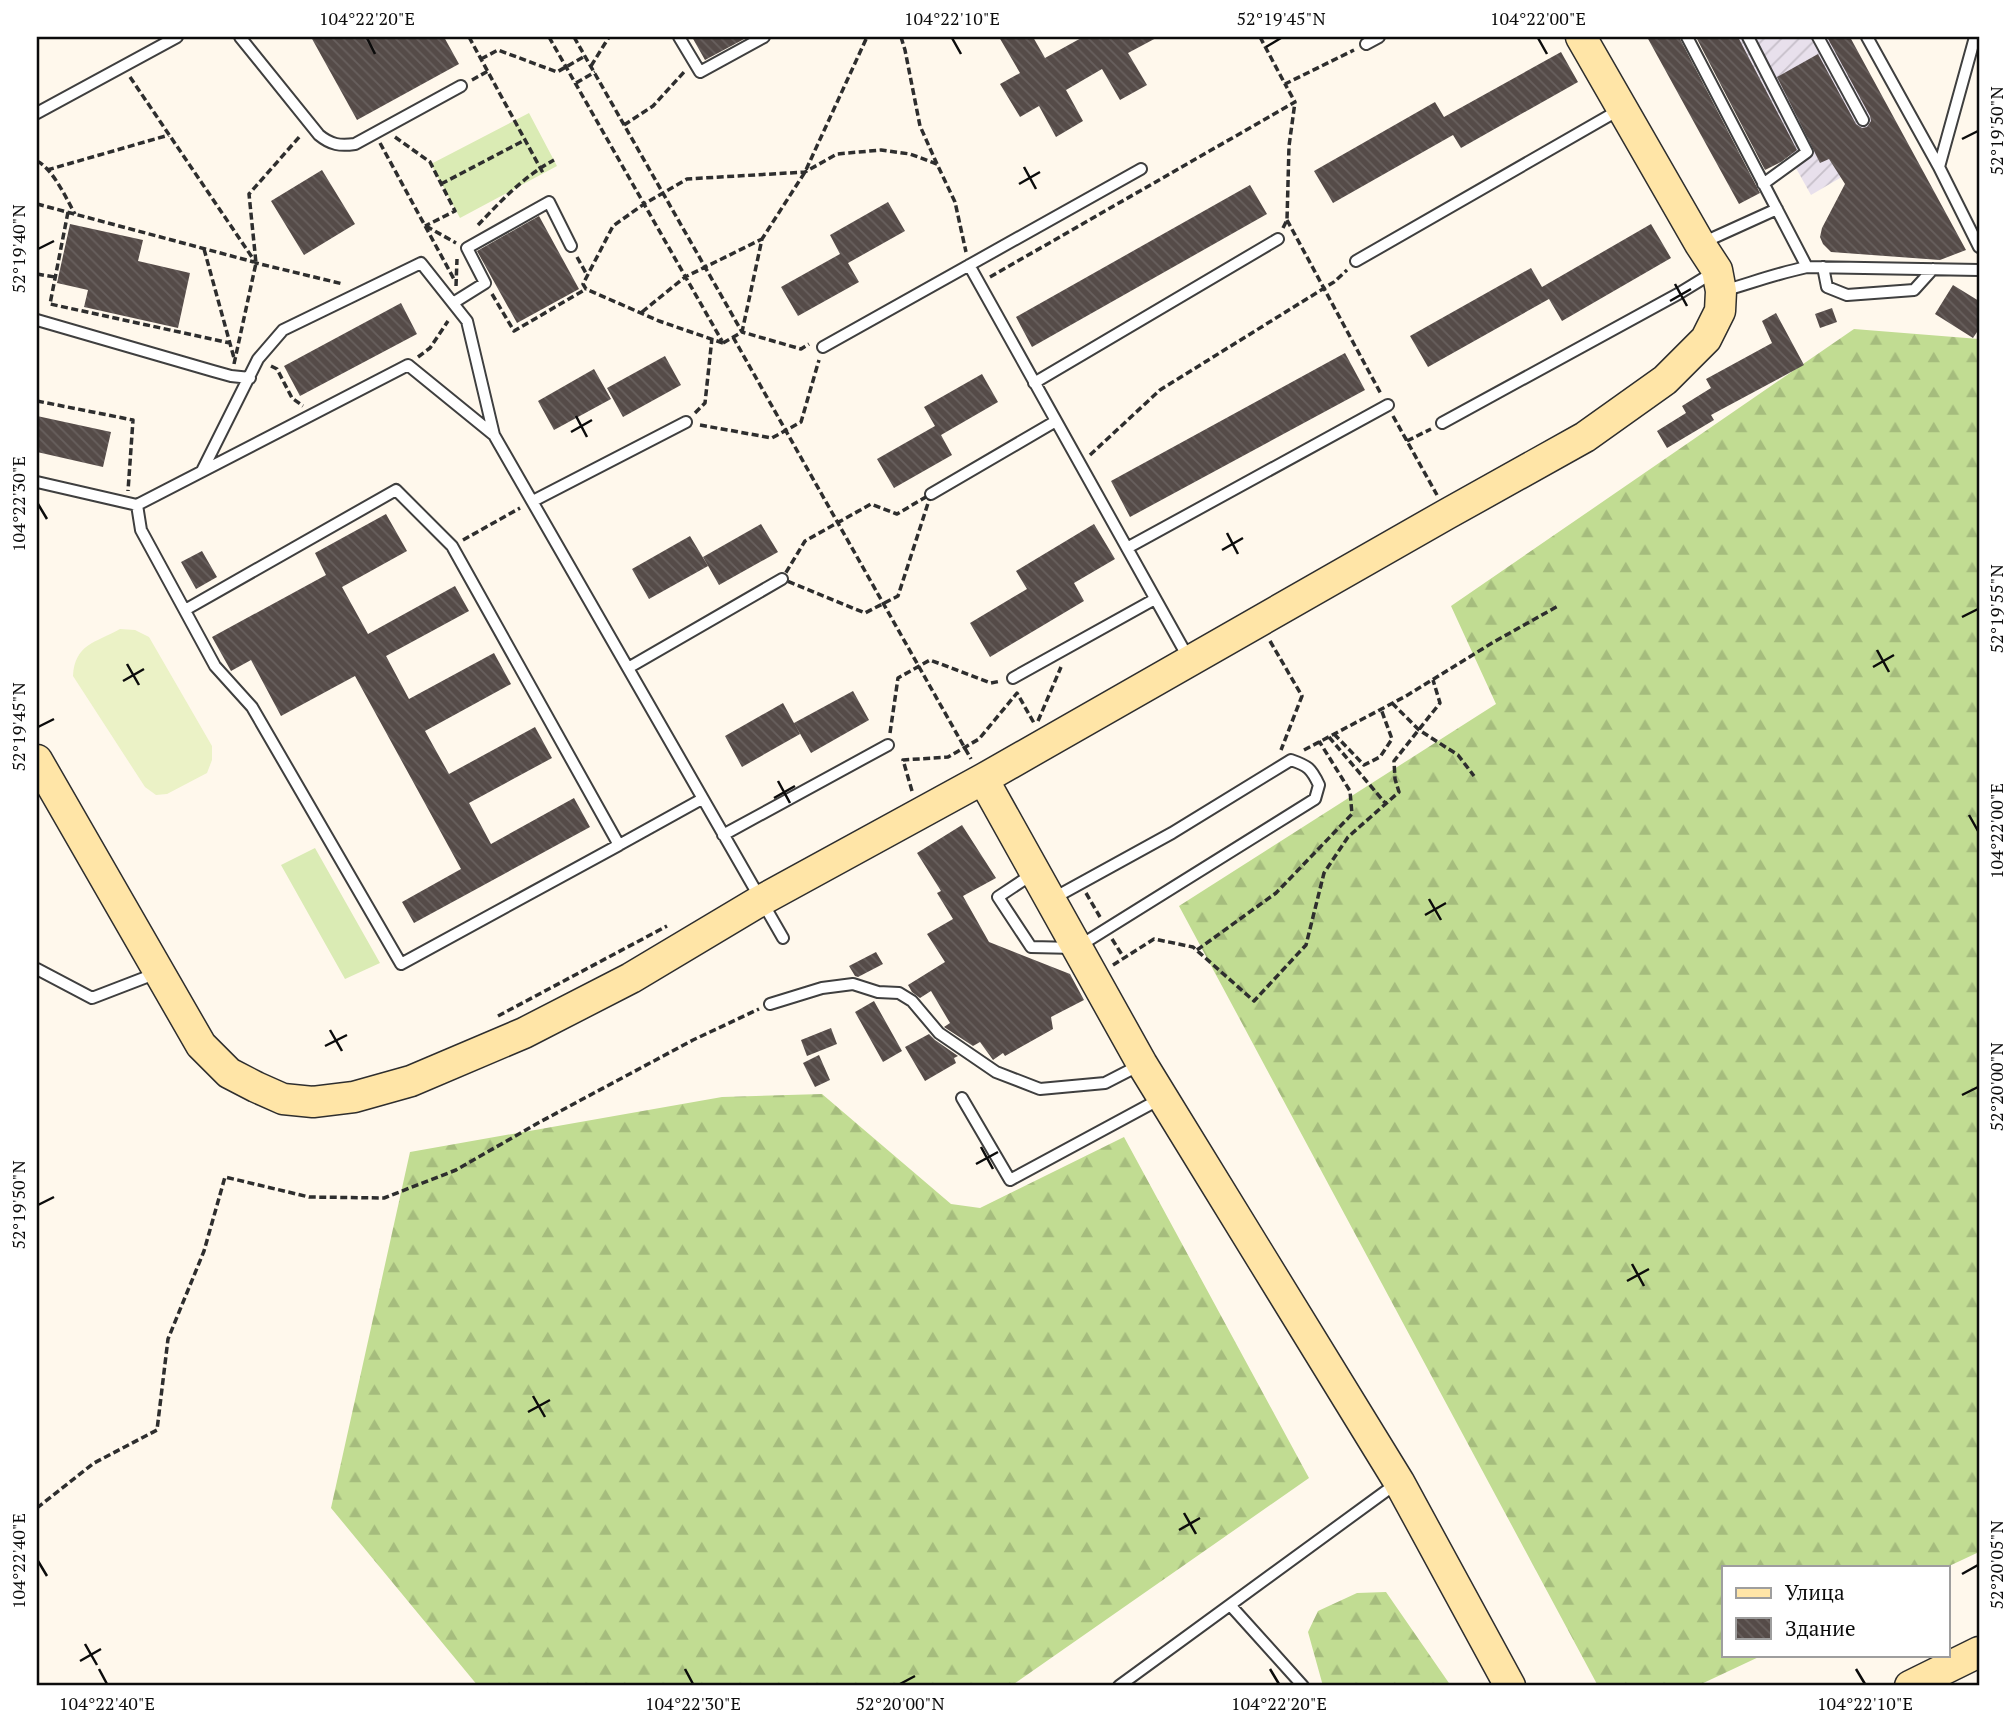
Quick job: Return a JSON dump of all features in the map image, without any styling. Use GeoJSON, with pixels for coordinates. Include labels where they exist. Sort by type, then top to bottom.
{"type":"FeatureCollection","features":[{"type":"Feature","properties":{"kind":"street"},"geometry":{"type":"LineString","coordinates":[[37,760],[201,1045],[229,1073],[283,1098],[313,1102],[354,1097],[411,1081],[524,1033],[631,978],[760,901],[983,779],[1585,438],[1665,380],[1706,339],[1720,311],[1719,281],[1581,37]]}},
{"type":"Feature","properties":{"kind":"street"},"geometry":{"type":"LineString","coordinates":[[983,779],[1142,1064],[1399,1482],[1510,1686]]}},
{"type":"Feature","properties":{"kind":"street"},"geometry":{"type":"LineString","coordinates":[[1910,1686],[1979,1652]]}},
{"type":"Feature","properties":{"kind":"lane"},"geometry":{"type":"LineString","coordinates":[[37,113],[177,37]]}},
{"type":"Feature","properties":{"kind":"lane"},"geometry":{"type":"LineString","coordinates":[[240,37],[330,144],[355,144],[461,86]]}},
{"type":"Feature","properties":{"kind":"lane"},"geometry":{"type":"LineString","coordinates":[[679,37],[700,72],[764,37]]}},
{"type":"Feature","properties":{"kind":"lane"},"geometry":{"type":"LineString","coordinates":[[1366,44],[1379,37]]}},
{"type":"Feature","properties":{"kind":"lane"},"geometry":{"type":"LineString","coordinates":[[1687,37],[1807,267]]}},
{"type":"Feature","properties":{"kind":"lane"},"geometry":{"type":"LineString","coordinates":[[1748,37],[1808,152],[1763,184]]}},
{"type":"Feature","properties":{"kind":"lane"},"geometry":{"type":"LineString","coordinates":[[1818,37],[1863,120]]}},
{"type":"Feature","properties":{"kind":"lane"},"geometry":{"type":"LineString","coordinates":[[1867,37],[1939,167],[1979,247]]}},
{"type":"Feature","properties":{"kind":"lane"},"geometry":{"type":"LineString","coordinates":[[1939,167],[1975,37]]}},
{"type":"Feature","properties":{"kind":"lane"},"geometry":{"type":"LineString","coordinates":[[1356,261],[1622,109]]}},
{"type":"Feature","properties":{"kind":"lane"},"geometry":{"type":"LineString","coordinates":[[823,348],[1141,169]]}},
{"type":"Feature","properties":{"kind":"lane"},"geometry":{"type":"LineString","coordinates":[[453,303],[485,283],[467,248],[549,202],[571,246]]}},
{"type":"Feature","properties":{"kind":"lane"},"geometry":{"type":"LineString","coordinates":[[1700,244],[1776,209]]}},
{"type":"Feature","properties":{"kind":"lane"},"geometry":{"type":"LineString","coordinates":[[1034,383],[1278,239]]}},
{"type":"Feature","properties":{"kind":"lane"},"geometry":{"type":"LineString","coordinates":[[202,471],[258,359],[283,330],[421,263],[467,321],[494,435],[783,938]]}},
{"type":"Feature","properties":{"kind":"lane"},"geometry":{"type":"LineString","coordinates":[[969,265],[1190,661]]}},
{"type":"Feature","properties":{"kind":"lane"},"geometry":{"type":"LineString","coordinates":[[1442,423],[1678,294],[1719,281],[1807,267],[1979,270]]}},
{"type":"Feature","properties":{"kind":"lane"},"geometry":{"type":"LineString","coordinates":[[1823,268],[1827,287],[1847,295],[1914,290],[1933,269]]}},
{"type":"Feature","properties":{"kind":"lane"},"geometry":{"type":"LineString","coordinates":[[37,320],[231,376],[250,378]]}},
{"type":"Feature","properties":{"kind":"lane"},"geometry":{"type":"LineString","coordinates":[[37,482],[132,504],[408,365],[494,435]]}},
{"type":"Feature","properties":{"kind":"lane"},"geometry":{"type":"LineString","coordinates":[[1127,548],[1388,405]]}},
{"type":"Feature","properties":{"kind":"lane"},"geometry":{"type":"LineString","coordinates":[[931,495],[1056,421]]}},
{"type":"Feature","properties":{"kind":"lane"},"geometry":{"type":"LineString","coordinates":[[533,501],[686,422]]}},
{"type":"Feature","properties":{"kind":"lane"},"geometry":{"type":"LineString","coordinates":[[185,610],[396,490],[452,546],[619,845]]}},
{"type":"Feature","properties":{"kind":"lane"},"geometry":{"type":"LineString","coordinates":[[132,504],[141,530],[215,666],[252,707],[401,964],[702,799]]}},
{"type":"Feature","properties":{"kind":"lane"},"geometry":{"type":"LineString","coordinates":[[628,668],[782,579]]}},
{"type":"Feature","properties":{"kind":"lane"},"geometry":{"type":"LineString","coordinates":[[1013,678],[1155,599]]}},
{"type":"Feature","properties":{"kind":"lane"},"geometry":{"type":"LineString","coordinates":[[723,835],[888,745]]}},
{"type":"Feature","properties":{"kind":"lane"},"geometry":{"type":"LineString","coordinates":[[1035,873],[998,897],[1031,947],[1076,948],[1315,799],[1319,785],[1312,770],[1291,760],[1172,833],[1050,900]]}},
{"type":"Feature","properties":{"kind":"lane"},"geometry":{"type":"LineString","coordinates":[[37,969],[92,998],[159,972]]}},
{"type":"Feature","properties":{"kind":"lane"},"geometry":{"type":"LineString","coordinates":[[770,1004],[822,988],[853,984],[878,992],[899,993],[912,1001],[939,1033],[996,1072],[1040,1090],[1105,1083],[1142,1064]]}},
{"type":"Feature","properties":{"kind":"lane"},"geometry":{"type":"LineString","coordinates":[[962,1098],[1010,1180],[1163,1098]]}},
{"type":"Feature","properties":{"kind":"lane"},"geometry":{"type":"LineString","coordinates":[[1119,1686],[1399,1482]]}},
{"type":"Feature","properties":{"kind":"lane"},"geometry":{"type":"LineString","coordinates":[[1231,1606],[1303,1686]]}},
{"type":"Feature","properties":{"kind":"path"},"geometry":{"type":"LineString","coordinates":[[469,37],[543,173]]}},
{"type":"Feature","properties":{"kind":"path"},"geometry":{"type":"LineString","coordinates":[[549,37],[723,343]]}},
{"type":"Feature","properties":{"kind":"path"},"geometry":{"type":"LineString","coordinates":[[574,37],[742,332],[801,349],[818,340],[823,348],[801,422],[772,438],[686,422]]}},
{"type":"Feature","properties":{"kind":"path"},"geometry":{"type":"LineString","coordinates":[[591,66],[609,37]]}},
{"type":"Feature","properties":{"kind":"path"},"geometry":{"type":"LineString","coordinates":[[723,343],[742,332],[762,239],[805,172],[867,37]]}},
{"type":"Feature","properties":{"kind":"path"},"geometry":{"type":"LineString","coordinates":[[901,37],[920,126],[955,202],[969,265]]}},
{"type":"Feature","properties":{"kind":"path"},"geometry":{"type":"LineString","coordinates":[[1260,37],[1295,102],[1289,146],[1287,220],[1278,239]]}},
{"type":"Feature","properties":{"kind":"path"},"geometry":{"type":"LineString","coordinates":[[1285,84],[1366,44]]}},
{"type":"Feature","properties":{"kind":"path"},"geometry":{"type":"LineString","coordinates":[[481,60],[498,50],[556,72],[585,56]]}},
{"type":"Feature","properties":{"kind":"path"},"geometry":{"type":"LineString","coordinates":[[624,125],[653,106],[693,61]]}},
{"type":"Feature","properties":{"kind":"path"},"geometry":{"type":"LineString","coordinates":[[123,66],[256,263]]}},
{"type":"Feature","properties":{"kind":"path"},"geometry":{"type":"LineString","coordinates":[[576,83],[595,72]]}},
{"type":"Feature","properties":{"kind":"path"},"geometry":{"type":"LineString","coordinates":[[978,283],[1295,102]]}},
{"type":"Feature","properties":{"kind":"path"},"geometry":{"type":"LineString","coordinates":[[231,376],[256,263],[249,194],[311,124]]}},
{"type":"Feature","properties":{"kind":"path"},"geometry":{"type":"LineString","coordinates":[[379,131],[430,162],[455,211],[425,226]]}},
{"type":"Feature","properties":{"kind":"path"},"geometry":{"type":"LineString","coordinates":[[379,131],[456,283]]}},
{"type":"Feature","properties":{"kind":"path"},"geometry":{"type":"LineString","coordinates":[[47,170],[169,135]]}},
{"type":"Feature","properties":{"kind":"path"},"geometry":{"type":"LineString","coordinates":[[441,184],[525,140]]}},
{"type":"Feature","properties":{"kind":"path"},"geometry":{"type":"LineString","coordinates":[[723,343],[586,289],[583,284],[613,226],[687,179],[805,172],[837,154],[881,150],[910,153],[937,164]]}},
{"type":"Feature","properties":{"kind":"path"},"geometry":{"type":"LineString","coordinates":[[37,160],[47,170],[75,214]]}},
{"type":"Feature","properties":{"kind":"path"},"geometry":{"type":"LineString","coordinates":[[37,204],[365,290]]}},
{"type":"Feature","properties":{"kind":"path"},"geometry":{"type":"LineString","coordinates":[[68,212],[50,304],[230,343]]}},
{"type":"Feature","properties":{"kind":"path"},"geometry":{"type":"LineString","coordinates":[[1287,220],[1447,514]]}},
{"type":"Feature","properties":{"kind":"path"},"geometry":{"type":"LineString","coordinates":[[425,226],[458,244]]}},
{"type":"Feature","properties":{"kind":"path"},"geometry":{"type":"LineString","coordinates":[[642,313],[685,277],[762,239]]}},
{"type":"Feature","properties":{"kind":"path"},"geometry":{"type":"LineString","coordinates":[[571,246],[587,275]]}},
{"type":"Feature","properties":{"kind":"path"},"geometry":{"type":"LineString","coordinates":[[204,249],[235,360]]}},
{"type":"Feature","properties":{"kind":"path"},"geometry":{"type":"LineString","coordinates":[[1080,464],[1160,390],[1324,289],[1356,261]]}},
{"type":"Feature","properties":{"kind":"path"},"geometry":{"type":"LineString","coordinates":[[37,274],[55,278]]}},
{"type":"Feature","properties":{"kind":"path"},"geometry":{"type":"LineString","coordinates":[[485,283],[514,331],[586,289]]}},
{"type":"Feature","properties":{"kind":"path"},"geometry":{"type":"LineString","coordinates":[[733,337],[983,779]]}},
{"type":"Feature","properties":{"kind":"path"},"geometry":{"type":"LineString","coordinates":[[686,422],[705,403],[712,338]]}},
{"type":"Feature","properties":{"kind":"path"},"geometry":{"type":"LineString","coordinates":[[258,359],[277,369],[292,398],[313,413]]}},
{"type":"Feature","properties":{"kind":"path"},"geometry":{"type":"LineString","coordinates":[[37,401],[133,420],[132,504]]}},
{"type":"Feature","properties":{"kind":"path"},"geometry":{"type":"LineString","coordinates":[[1407,441],[1442,423]]}},
{"type":"Feature","properties":{"kind":"path"},"geometry":{"type":"LineString","coordinates":[[931,495],[898,596],[865,614],[782,579],[805,541],[871,504],[897,514],[931,495]]}},
{"type":"Feature","properties":{"kind":"path"},"geometry":{"type":"LineString","coordinates":[[452,546],[533,501]]}},
{"type":"Feature","properties":{"kind":"path"},"geometry":{"type":"LineString","coordinates":[[1265,633],[1302,696],[1272,771]]}},
{"type":"Feature","properties":{"kind":"path"},"geometry":{"type":"LineString","coordinates":[[918,815],[903,760],[888,745],[898,678],[930,660],[991,683],[1013,678],[1017,692],[1036,726],[1069,647]]}},
{"type":"Feature","properties":{"kind":"path"},"geometry":{"type":"LineString","coordinates":[[1113,965],[1154,939],[1193,947],[1254,1001],[1306,945],[1324,873],[1342,846],[1399,792],[1394,761],[1440,703],[1433,680]]}},
{"type":"Feature","properties":{"kind":"path"},"geometry":{"type":"LineString","coordinates":[[903,760],[948,757],[965,748],[979,739],[1017,692]]}},
{"type":"Feature","properties":{"kind":"path"},"geometry":{"type":"LineString","coordinates":[[1392,704],[1419,730],[1458,755],[1474,776]]}},
{"type":"Feature","properties":{"kind":"path"},"geometry":{"type":"LineString","coordinates":[[1334,734],[1364,765],[1380,757],[1392,739],[1381,709]]}},
{"type":"Feature","properties":{"kind":"path"},"geometry":{"type":"LineString","coordinates":[[1329,737],[1386,804]]}},
{"type":"Feature","properties":{"kind":"path"},"geometry":{"type":"LineString","coordinates":[[1197,950],[1276,893],[1352,814],[1350,791],[1319,741]]}},
{"type":"Feature","properties":{"kind":"path"},"geometry":{"type":"LineString","coordinates":[[490,1021],[671,924]]}},
{"type":"Feature","properties":{"kind":"path"},"geometry":{"type":"LineString","coordinates":[[37,1508],[94,1463],[157,1430],[168,1339],[204,1251],[225,1177],[309,1197],[384,1198],[456,1170],[538,1122],[693,1040],[770,1004]]}},
{"type":"Feature","properties":{"kind":"shaded area"},"geometry":{"type":"Polygon","coordinates":[[[1723,37],[1846,37],[1903,141],[1811,195],[1723,37]]]}},
{"type":"Feature","properties":{"kind":"green space"},"geometry":{"type":"Polygon","coordinates":[[[529,113],[557,166],[460,218],[431,164],[529,113]]]}},
{"type":"Feature","properties":{"kind":"green space"},"geometry":{"type":"Polygon","coordinates":[[[1854,329],[1979,339],[1979,1552],[1949,1566],[1722,1566],[1722,1656],[1761,1656],[1697,1686],[1598,1686],[1179,906],[1496,704],[1451,606],[1854,329]]]}},
{"type":"Feature","properties":{"kind":"green space"},"geometry":{"type":"Polygon","coordinates":[[[120,629],[135,630],[149,637],[212,746],[212,760],[207,773],[167,794],[156,795],[145,787],[73,676],[82,651],[120,629]]]}},
{"type":"Feature","properties":{"kind":"green space"},"geometry":{"type":"Polygon","coordinates":[[[315,848],[380,963],[345,979],[281,865],[315,848]]]}},
{"type":"Feature","properties":{"kind":"green space"},"geometry":{"type":"Polygon","coordinates":[[[822,1094],[951,1204],[980,1208],[1124,1137],[1309,1478],[1011,1686],[478,1686],[331,1508],[410,1152],[722,1097],[822,1094]]]}},
{"type":"Feature","properties":{"kind":"green space"},"geometry":{"type":"Polygon","coordinates":[[[1386,1592],[1451,1686],[1323,1686],[1308,1632],[1318,1611],[1357,1593],[1386,1592]]]}},
{"type":"Feature","properties":{"kind":"building"},"geometry":{"type":"Polygon","coordinates":[[[311,37],[444,37],[459,64],[357,120],[311,37]]]}},
{"type":"Feature","properties":{"kind":"building"},"geometry":{"type":"Polygon","coordinates":[[[692,37],[748,37],[705,60],[692,37]]]}},
{"type":"Feature","properties":{"kind":"building"},"geometry":{"type":"Polygon","coordinates":[[[999,37],[1033,37],[1045,58],[1083,37],[1158,37],[1128,53],[1147,85],[1120,100],[1102,69],[1066,90],[1083,121],[1056,137],[1039,106],[1020,117],[1000,84],[1020,73],[999,37]]]}},
{"type":"Feature","properties":{"kind":"building"},"geometry":{"type":"Polygon","coordinates":[[[1647,37],[1679,37],[1760,193],[1739,204],[1647,37]]]}},
{"type":"Feature","properties":{"kind":"building"},"geometry":{"type":"Polygon","coordinates":[[[1696,37],[1738,37],[1797,150],[1765,170],[1696,37]]]}},
{"type":"Feature","properties":{"kind":"building"},"geometry":{"type":"Polygon","coordinates":[[[1827,37],[1850,37],[1966,250],[1940,260],[1831,252],[1823,244],[1820,237],[1822,228],[1845,184],[1829,159],[1820,163],[1777,77],[1818,54],[1856,124],[1862,128],[1867,127],[1871,121],[1870,116],[1827,37]]]}},
{"type":"Feature","properties":{"kind":"building"},"geometry":{"type":"Polygon","coordinates":[[[1561,52],[1578,82],[1461,148],[1453,135],[1333,203],[1314,171],[1435,102],[1444,117],[1561,52]]]}},
{"type":"Feature","properties":{"kind":"building"},"geometry":{"type":"Polygon","coordinates":[[[322,170],[355,224],[304,255],[271,201],[322,170]]]}},
{"type":"Feature","properties":{"kind":"building"},"geometry":{"type":"Polygon","coordinates":[[[1250,185],[1267,214],[1032,347],[1016,317],[1250,185]]]}},
{"type":"Feature","properties":{"kind":"building"},"geometry":{"type":"Polygon","coordinates":[[[888,202],[905,231],[848,263],[859,282],[798,316],[781,287],[840,254],[830,235],[888,202]]]}},
{"type":"Feature","properties":{"kind":"building"},"geometry":{"type":"Polygon","coordinates":[[[539,216],[579,289],[517,323],[477,251],[539,216]]]}},
{"type":"Feature","properties":{"kind":"building"},"geometry":{"type":"Polygon","coordinates":[[[70,224],[143,240],[138,261],[190,273],[178,328],[84,307],[88,290],[57,283],[70,224]]]}},
{"type":"Feature","properties":{"kind":"building"},"geometry":{"type":"Polygon","coordinates":[[[1651,224],[1671,258],[1562,321],[1549,299],[1428,367],[1410,336],[1531,268],[1542,287],[1651,224]]]}},
{"type":"Feature","properties":{"kind":"building"},"geometry":{"type":"Polygon","coordinates":[[[1953,285],[1979,301],[1979,329],[1973,338],[1935,314],[1953,285]]]}},
{"type":"Feature","properties":{"kind":"building"},"geometry":{"type":"Polygon","coordinates":[[[401,303],[417,334],[300,396],[284,366],[401,303]]]}},
{"type":"Feature","properties":{"kind":"building"},"geometry":{"type":"Polygon","coordinates":[[[1832,308],[1837,322],[1820,328],[1815,314],[1832,308]]]}},
{"type":"Feature","properties":{"kind":"building"},"geometry":{"type":"Polygon","coordinates":[[[1776,313],[1804,365],[1711,415],[1714,420],[1667,448],[1657,431],[1686,413],[1682,406],[1711,388],[1706,379],[1772,343],[1762,321],[1776,313]]]}},
{"type":"Feature","properties":{"kind":"building"},"geometry":{"type":"Polygon","coordinates":[[[1345,353],[1365,390],[1130,517],[1111,481],[1345,353]]]}},
{"type":"Feature","properties":{"kind":"building"},"geometry":{"type":"Polygon","coordinates":[[[665,356],[681,385],[623,417],[607,388],[665,356]]]}},
{"type":"Feature","properties":{"kind":"building"},"geometry":{"type":"Polygon","coordinates":[[[594,369],[611,399],[554,430],[538,401],[594,369]]]}},
{"type":"Feature","properties":{"kind":"building"},"geometry":{"type":"Polygon","coordinates":[[[982,374],[998,402],[941,435],[952,455],[894,488],[877,459],[935,426],[924,407],[982,374]]]}},
{"type":"Feature","properties":{"kind":"building"},"geometry":{"type":"Polygon","coordinates":[[[37,416],[111,432],[103,467],[37,452],[37,416]]]}},
{"type":"Feature","properties":{"kind":"building"},"geometry":{"type":"Polygon","coordinates":[[[386,514],[407,551],[342,587],[368,634],[455,586],[469,611],[386,656],[409,699],[494,653],[511,684],[425,731],[449,774],[535,727],[552,758],[469,803],[491,844],[574,798],[590,827],[414,923],[402,902],[461,869],[355,676],[281,716],[251,660],[231,671],[212,637],[326,575],[315,553],[386,514]]]}},
{"type":"Feature","properties":{"kind":"building"},"geometry":{"type":"Polygon","coordinates":[[[761,524],[778,552],[719,585],[703,557],[761,524]]]}},
{"type":"Feature","properties":{"kind":"building"},"geometry":{"type":"Polygon","coordinates":[[[1094,524],[1115,559],[1074,583],[1084,601],[990,657],[970,623],[1027,589],[1016,571],[1094,524]]]}},
{"type":"Feature","properties":{"kind":"building"},"geometry":{"type":"Polygon","coordinates":[[[690,536],[708,566],[649,599],[632,569],[690,536]]]}},
{"type":"Feature","properties":{"kind":"building"},"geometry":{"type":"Polygon","coordinates":[[[202,551],[217,577],[196,589],[181,562],[202,551]]]}},
{"type":"Feature","properties":{"kind":"building"},"geometry":{"type":"Polygon","coordinates":[[[853,691],[869,720],[811,753],[794,723],[853,691]]]}},
{"type":"Feature","properties":{"kind":"building"},"geometry":{"type":"Polygon","coordinates":[[[783,703],[800,734],[742,767],[725,736],[783,703]]]}},
{"type":"Feature","properties":{"kind":"building"},"geometry":{"type":"Polygon","coordinates":[[[962,825],[996,878],[963,896],[989,942],[1070,974],[1084,1000],[1051,1017],[1053,1029],[993,1060],[980,1042],[973,1046],[944,1027],[950,1023],[931,991],[920,998],[908,985],[945,962],[927,934],[953,919],[937,893],[941,891],[917,853],[962,825]]]}},
{"type":"Feature","properties":{"kind":"building"},"geometry":{"type":"Polygon","coordinates":[[[876,952],[883,964],[858,977],[855,976],[849,966],[876,952]]]}},
{"type":"Feature","properties":{"kind":"building"},"geometry":{"type":"Polygon","coordinates":[[[874,1001],[902,1051],[883,1062],[855,1012],[874,1001]]]}},
{"type":"Feature","properties":{"kind":"building"},"geometry":{"type":"Polygon","coordinates":[[[831,1028],[837,1044],[807,1056],[801,1040],[831,1028]]]}},
{"type":"Feature","properties":{"kind":"building"},"geometry":{"type":"Polygon","coordinates":[[[929,1034],[958,1056],[954,1058],[956,1063],[925,1081],[905,1047],[929,1034]]]}},
{"type":"Feature","properties":{"kind":"building"},"geometry":{"type":"Polygon","coordinates":[[[819,1055],[830,1080],[815,1087],[803,1063],[819,1055]]]}}]}
